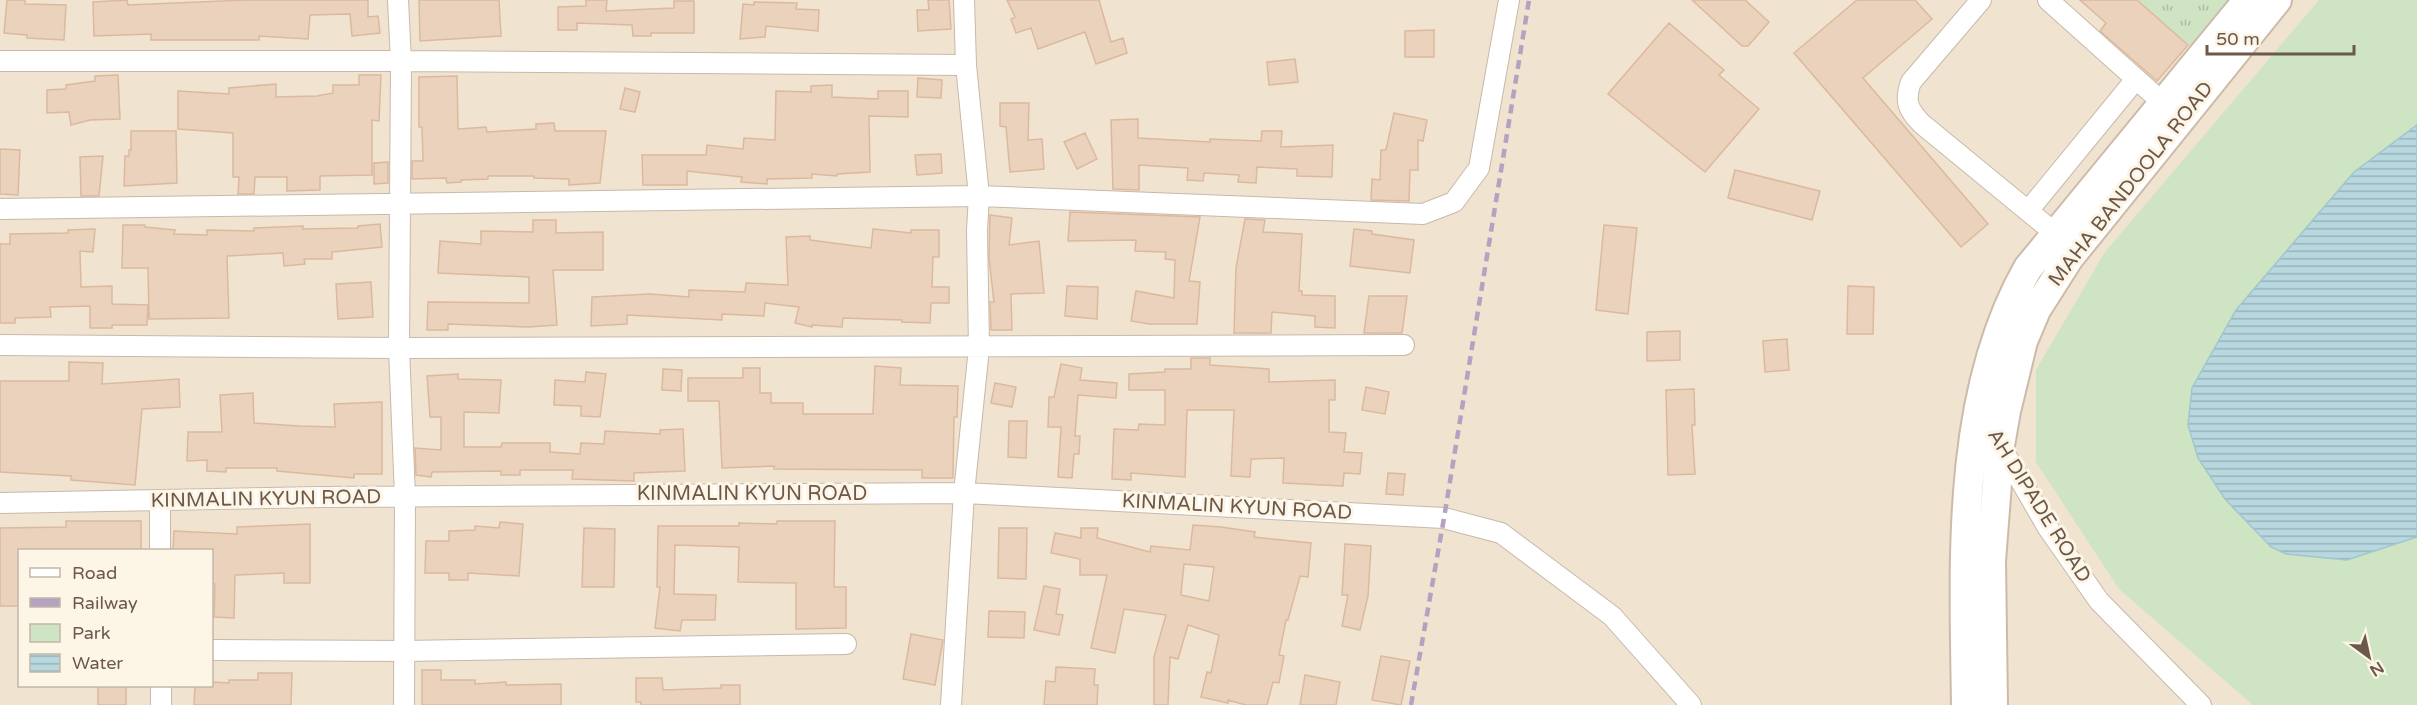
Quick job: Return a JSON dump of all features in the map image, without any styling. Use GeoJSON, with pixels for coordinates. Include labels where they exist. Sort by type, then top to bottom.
{"type":"FeatureCollection","features":[{"type":"Feature","properties":{"kind":"main road","name":"MAHA BANDOOLA ROAD"},"geometry":{"type":"LineString","coordinates":[[1966,705],[1964,562],[1967,487],[1979,409],[1998,330],[2014,292],[2028,268],[2248,0]]}},
{"type":"Feature","properties":{"kind":"main road","name":"MAHA BANDOOLA ROAD"},"geometry":{"type":"LineString","coordinates":[[1993,705],[1991,561],[2000,445],[2023,341],[2036,310],[2069,258],[2277,0]]}},
{"type":"Feature","properties":{"kind":"street"},"geometry":{"type":"LineString","coordinates":[[398,0],[401,61],[402,204],[399,348],[405,497],[404,705]]}},
{"type":"Feature","properties":{"kind":"street"},"geometry":{"type":"LineString","coordinates":[[951,705],[964,493],[979,348],[977,230],[979,196],[966,65],[964,0]]}},
{"type":"Feature","properties":{"kind":"street"},"geometry":{"type":"LineString","coordinates":[[0,208],[979,196],[1423,214],[1454,202],[1479,168],[1509,0]]}},
{"type":"Feature","properties":{"kind":"street"},"geometry":{"type":"LineString","coordinates":[[1981,0],[1911,82],[1906,95],[1907,106],[1922,124],[2056,234]]}},
{"type":"Feature","properties":{"kind":"street"},"geometry":{"type":"LineString","coordinates":[[2048,0],[2163,103]]}},
{"type":"Feature","properties":{"kind":"street"},"geometry":{"type":"LineString","coordinates":[[0,61],[966,65]]}},
{"type":"Feature","properties":{"kind":"street"},"geometry":{"type":"LineString","coordinates":[[2028,211],[2136,79]]}},
{"type":"Feature","properties":{"kind":"street"},"geometry":{"type":"LineString","coordinates":[[0,345],[979,348],[1404,345]]}},
{"type":"Feature","properties":{"kind":"street","name":"AH DIPADE ROAD"},"geometry":{"type":"LineString","coordinates":[[1979,409],[2048,528],[2099,601],[2201,705]]}},
{"type":"Feature","properties":{"kind":"street","name":"KINMALIN KYUN ROAD"},"geometry":{"type":"LineString","coordinates":[[0,503],[964,493],[1444,518],[1501,533],[1612,616],[1691,705]]}},
{"type":"Feature","properties":{"kind":"street"},"geometry":{"type":"LineString","coordinates":[[160,501],[160,549]]}},
{"type":"Feature","properties":{"kind":"street"},"geometry":{"type":"LineString","coordinates":[[213,650],[404,651],[846,644]]}},
{"type":"Feature","properties":{"kind":"street"},"geometry":{"type":"LineString","coordinates":[[161,687],[161,705]]}},
{"type":"Feature","properties":{"kind":"shaded area"},"geometry":{"type":"Polygon","coordinates":[[[0,0],[2417,0],[2417,705],[0,705],[0,0]]]}},
{"type":"Feature","properties":{"kind":"green space"},"geometry":{"type":"Polygon","coordinates":[[[2137,0],[2248,0],[2203,57],[2137,0]]]}},
{"type":"Feature","properties":{"kind":"green space"},"geometry":{"type":"Polygon","coordinates":[[[2319,0],[2417,0],[2417,705],[2253,705],[2119,589],[2036,462],[2036,370],[2105,252],[2319,0]]]}},
{"type":"Feature","properties":{"kind":"water"},"geometry":{"type":"Polygon","coordinates":[[[2417,125],[2417,537],[2347,560],[2286,554],[2271,547],[2225,499],[2198,458],[2188,425],[2192,388],[2236,310],[2354,172],[2417,125]]]}},
{"type":"Feature","properties":{"kind":"building"},"geometry":{"type":"Polygon","coordinates":[[[7,0],[25,0],[25,4],[66,5],[64,40],[27,38],[27,35],[4,33],[7,0]]]}},
{"type":"Feature","properties":{"kind":"building"},"geometry":{"type":"Polygon","coordinates":[[[127,0],[128,5],[245,0],[368,0],[368,17],[378,16],[380,33],[352,36],[350,14],[310,15],[308,39],[259,36],[259,40],[151,40],[151,34],[94,36],[93,2],[127,0]]]}},
{"type":"Feature","properties":{"kind":"building"},"geometry":{"type":"Polygon","coordinates":[[[419,0],[499,0],[501,36],[420,41],[419,0]]]}},
{"type":"Feature","properties":{"kind":"building"},"geometry":{"type":"Polygon","coordinates":[[[586,0],[607,0],[606,11],[674,8],[674,1],[694,1],[694,33],[651,33],[651,36],[633,36],[632,25],[577,23],[577,30],[558,30],[558,7],[586,6],[586,0]]]}},
{"type":"Feature","properties":{"kind":"building"},"geometry":{"type":"Polygon","coordinates":[[[928,0],[949,0],[951,29],[918,31],[917,10],[929,10],[928,0]]]}},
{"type":"Feature","properties":{"kind":"building"},"geometry":{"type":"Polygon","coordinates":[[[1007,0],[1099,0],[1111,42],[1123,38],[1127,53],[1096,64],[1085,32],[1038,49],[1031,28],[1016,33],[1011,19],[1015,17],[1007,0]]]}},
{"type":"Feature","properties":{"kind":"building"},"geometry":{"type":"Polygon","coordinates":[[[1692,0],[1745,0],[1769,22],[1748,46],[1742,46],[1692,0]]]}},
{"type":"Feature","properties":{"kind":"building"},"geometry":{"type":"Polygon","coordinates":[[[1857,0],[1915,0],[1932,19],[1863,78],[1988,224],[1961,247],[1794,53],[1857,0]]]}},
{"type":"Feature","properties":{"kind":"building"},"geometry":{"type":"Polygon","coordinates":[[[2080,0],[2137,0],[2188,45],[2157,81],[2100,31],[2106,23],[2080,0]]]}},
{"type":"Feature","properties":{"kind":"building"},"geometry":{"type":"Polygon","coordinates":[[[754,2],[797,3],[796,9],[819,10],[818,31],[766,26],[765,37],[740,39],[743,4],[754,5],[754,2]]]}},
{"type":"Feature","properties":{"kind":"building"},"geometry":{"type":"Polygon","coordinates":[[[1669,23],[1724,70],[1719,75],[1759,109],[1705,172],[1608,94],[1669,23]]]}},
{"type":"Feature","properties":{"kind":"building"},"geometry":{"type":"Polygon","coordinates":[[[1434,30],[1434,57],[1405,57],[1405,31],[1434,30]]]}},
{"type":"Feature","properties":{"kind":"building"},"geometry":{"type":"Polygon","coordinates":[[[1295,59],[1298,82],[1269,85],[1267,62],[1295,59]]]}},
{"type":"Feature","properties":{"kind":"building"},"geometry":{"type":"Polygon","coordinates":[[[118,75],[120,119],[90,120],[71,125],[69,112],[47,113],[47,90],[66,89],[66,85],[95,81],[95,76],[118,75]]]}},
{"type":"Feature","properties":{"kind":"building"},"geometry":{"type":"Polygon","coordinates":[[[359,75],[381,75],[379,121],[372,120],[372,175],[320,176],[320,190],[287,191],[287,177],[255,177],[254,194],[238,194],[239,177],[233,177],[233,133],[178,129],[178,91],[229,94],[229,88],[276,84],[276,97],[317,96],[333,93],[333,85],[359,85],[359,75]]]}},
{"type":"Feature","properties":{"kind":"building"},"geometry":{"type":"Polygon","coordinates":[[[457,76],[458,129],[486,127],[487,132],[536,129],[536,124],[554,123],[555,131],[606,131],[600,183],[569,185],[569,179],[534,178],[534,176],[488,176],[488,179],[447,183],[446,178],[412,179],[412,161],[423,161],[422,127],[419,127],[419,77],[457,76]]]}},
{"type":"Feature","properties":{"kind":"building"},"geometry":{"type":"Polygon","coordinates":[[[918,78],[942,80],[941,98],[917,97],[918,78]]]}},
{"type":"Feature","properties":{"kind":"building"},"geometry":{"type":"Polygon","coordinates":[[[832,85],[832,97],[878,99],[878,91],[908,91],[908,117],[869,116],[870,172],[837,174],[837,176],[812,174],[812,178],[767,179],[767,184],[741,182],[742,177],[687,171],[687,185],[643,185],[642,155],[706,155],[707,145],[743,149],[744,138],[775,140],[776,91],[811,92],[811,86],[832,85]]]}},
{"type":"Feature","properties":{"kind":"building"},"geometry":{"type":"Polygon","coordinates":[[[625,88],[640,92],[635,112],[620,109],[625,88]]]}},
{"type":"Feature","properties":{"kind":"building"},"geometry":{"type":"Polygon","coordinates":[[[1000,103],[1029,103],[1028,140],[1042,139],[1044,169],[1010,172],[1006,127],[1000,126],[1000,103]]]}},
{"type":"Feature","properties":{"kind":"building"},"geometry":{"type":"Polygon","coordinates":[[[1394,113],[1427,120],[1423,141],[1418,140],[1418,170],[1410,170],[1409,201],[1371,200],[1372,179],[1380,180],[1381,150],[1386,150],[1394,113]]]}},
{"type":"Feature","properties":{"kind":"building"},"geometry":{"type":"Polygon","coordinates":[[[1138,119],[1138,138],[1210,142],[1210,139],[1261,141],[1262,131],[1282,131],[1281,147],[1333,145],[1332,177],[1297,176],[1297,169],[1257,167],[1256,183],[1238,182],[1239,175],[1204,173],[1203,181],[1187,180],[1188,168],[1139,165],[1139,190],[1113,189],[1111,120],[1138,119]]]}},
{"type":"Feature","properties":{"kind":"building"},"geometry":{"type":"Polygon","coordinates":[[[131,131],[176,131],[177,183],[124,186],[125,156],[129,156],[129,150],[131,150],[131,131]]]}},
{"type":"Feature","properties":{"kind":"building"},"geometry":{"type":"Polygon","coordinates":[[[1085,133],[1097,159],[1077,169],[1064,142],[1085,133]]]}},
{"type":"Feature","properties":{"kind":"building"},"geometry":{"type":"Polygon","coordinates":[[[0,149],[20,150],[18,195],[0,194],[0,149]]]}},
{"type":"Feature","properties":{"kind":"building"},"geometry":{"type":"Polygon","coordinates":[[[941,154],[942,173],[917,175],[915,155],[941,154]]]}},
{"type":"Feature","properties":{"kind":"building"},"geometry":{"type":"Polygon","coordinates":[[[103,156],[99,196],[81,196],[80,157],[103,156]]]}},
{"type":"Feature","properties":{"kind":"building"},"geometry":{"type":"Polygon","coordinates":[[[388,162],[388,183],[374,184],[374,163],[388,162]]]}},
{"type":"Feature","properties":{"kind":"building"},"geometry":{"type":"Polygon","coordinates":[[[1735,170],[1820,191],[1812,220],[1728,198],[1735,170]]]}},
{"type":"Feature","properties":{"kind":"building"},"geometry":{"type":"Polygon","coordinates":[[[1070,212],[1200,217],[1189,281],[1200,282],[1197,324],[1149,324],[1131,321],[1136,291],[1174,298],[1175,260],[1165,259],[1166,252],[1135,251],[1136,240],[1068,241],[1070,212]]]}},
{"type":"Feature","properties":{"kind":"building"},"geometry":{"type":"Polygon","coordinates":[[[990,215],[1012,218],[1009,245],[1039,241],[1044,293],[1011,294],[1012,330],[991,330],[990,302],[994,302],[989,258],[990,215]]]}},
{"type":"Feature","properties":{"kind":"building"},"geometry":{"type":"Polygon","coordinates":[[[1245,219],[1265,220],[1263,232],[1302,234],[1299,291],[1302,291],[1302,295],[1335,296],[1335,328],[1315,327],[1315,316],[1272,312],[1271,333],[1234,333],[1236,268],[1245,219]]]}},
{"type":"Feature","properties":{"kind":"building"},"geometry":{"type":"Polygon","coordinates":[[[533,220],[556,220],[556,233],[603,232],[603,270],[553,270],[557,325],[528,327],[448,324],[448,330],[427,330],[428,302],[529,303],[529,277],[438,273],[440,241],[481,244],[481,231],[533,232],[533,220]]]}},
{"type":"Feature","properties":{"kind":"building"},"geometry":{"type":"Polygon","coordinates":[[[380,224],[382,247],[332,252],[332,259],[304,259],[305,264],[284,266],[283,253],[227,256],[229,318],[149,319],[148,268],[122,268],[123,225],[145,225],[145,227],[175,230],[174,234],[207,235],[207,230],[254,231],[254,228],[303,226],[303,229],[358,228],[358,226],[380,224]]]}},
{"type":"Feature","properties":{"kind":"building"},"geometry":{"type":"Polygon","coordinates":[[[1604,225],[1637,228],[1628,314],[1596,310],[1604,225]]]}},
{"type":"Feature","properties":{"kind":"building"},"geometry":{"type":"Polygon","coordinates":[[[95,229],[93,252],[80,251],[81,287],[112,286],[112,304],[148,305],[147,325],[112,325],[112,328],[90,328],[90,306],[50,307],[51,317],[15,318],[15,323],[0,323],[0,244],[10,244],[10,234],[68,233],[68,230],[95,229]]]}},
{"type":"Feature","properties":{"kind":"building"},"geometry":{"type":"Polygon","coordinates":[[[873,229],[911,233],[911,230],[939,230],[939,257],[933,257],[932,287],[949,287],[949,303],[931,303],[930,323],[843,318],[842,327],[812,325],[812,327],[795,323],[799,307],[765,303],[764,316],[722,314],[722,320],[627,315],[627,324],[591,326],[592,297],[650,294],[689,297],[689,290],[745,292],[746,283],[788,285],[786,237],[810,236],[810,240],[871,248],[873,229]]]}},
{"type":"Feature","properties":{"kind":"building"},"geometry":{"type":"Polygon","coordinates":[[[1354,229],[1414,240],[1410,273],[1350,266],[1354,229]]]}},
{"type":"Feature","properties":{"kind":"building"},"geometry":{"type":"Polygon","coordinates":[[[371,282],[373,317],[338,319],[336,284],[371,282]]]}},
{"type":"Feature","properties":{"kind":"building"},"geometry":{"type":"Polygon","coordinates":[[[1067,286],[1098,287],[1097,319],[1065,316],[1067,286]]]}},
{"type":"Feature","properties":{"kind":"building"},"geometry":{"type":"Polygon","coordinates":[[[1848,286],[1874,287],[1873,334],[1847,334],[1848,286]]]}},
{"type":"Feature","properties":{"kind":"building"},"geometry":{"type":"Polygon","coordinates":[[[1369,296],[1407,296],[1402,333],[1364,333],[1369,296]]]}},
{"type":"Feature","properties":{"kind":"building"},"geometry":{"type":"Polygon","coordinates":[[[1680,331],[1680,360],[1647,361],[1647,332],[1680,331]]]}},
{"type":"Feature","properties":{"kind":"building"},"geometry":{"type":"Polygon","coordinates":[[[1787,339],[1789,370],[1765,372],[1763,341],[1787,339]]]}},
{"type":"Feature","properties":{"kind":"building"},"geometry":{"type":"Polygon","coordinates":[[[1191,358],[1210,358],[1210,365],[1269,369],[1269,382],[1335,380],[1335,400],[1329,400],[1329,432],[1346,433],[1344,452],[1362,453],[1360,474],[1344,473],[1343,486],[1283,483],[1284,458],[1251,459],[1250,477],[1231,476],[1234,410],[1187,410],[1185,477],[1131,473],[1131,480],[1112,479],[1114,429],[1138,430],[1139,424],[1165,425],[1165,390],[1129,390],[1129,374],[1165,372],[1165,369],[1191,369],[1191,358]]]}},
{"type":"Feature","properties":{"kind":"building"},"geometry":{"type":"Polygon","coordinates":[[[69,362],[103,363],[102,384],[179,379],[180,407],[142,409],[135,485],[71,480],[71,476],[0,472],[0,381],[69,381],[69,362]]]}},
{"type":"Feature","properties":{"kind":"building"},"geometry":{"type":"Polygon","coordinates":[[[1061,364],[1082,368],[1080,380],[1117,383],[1116,398],[1078,395],[1075,436],[1080,436],[1079,454],[1074,454],[1072,478],[1058,477],[1061,427],[1048,427],[1049,397],[1054,397],[1061,364]]]}},
{"type":"Feature","properties":{"kind":"building"},"geometry":{"type":"Polygon","coordinates":[[[875,366],[901,368],[900,385],[958,386],[957,417],[954,417],[953,478],[922,478],[922,470],[774,469],[774,466],[722,468],[719,401],[688,401],[688,378],[743,378],[743,368],[760,368],[760,393],[771,393],[771,403],[803,403],[803,414],[873,414],[875,366]]]}},
{"type":"Feature","properties":{"kind":"building"},"geometry":{"type":"Polygon","coordinates":[[[663,369],[682,370],[681,391],[662,390],[663,369]]]}},
{"type":"Feature","properties":{"kind":"building"},"geometry":{"type":"Polygon","coordinates":[[[586,372],[606,374],[600,417],[581,416],[581,406],[554,405],[555,380],[585,382],[586,372]]]}},
{"type":"Feature","properties":{"kind":"building"},"geometry":{"type":"Polygon","coordinates":[[[458,374],[458,379],[501,380],[499,413],[464,412],[464,447],[501,447],[502,443],[550,443],[550,452],[580,454],[581,443],[604,444],[605,431],[660,434],[660,430],[683,429],[685,471],[634,473],[634,481],[572,479],[573,470],[520,470],[520,475],[501,475],[501,471],[432,472],[431,477],[416,475],[415,448],[441,450],[441,417],[430,417],[427,376],[458,374]]]}},
{"type":"Feature","properties":{"kind":"building"},"geometry":{"type":"Polygon","coordinates":[[[995,383],[1016,387],[1012,407],[991,403],[995,383]]]}},
{"type":"Feature","properties":{"kind":"building"},"geometry":{"type":"Polygon","coordinates":[[[1366,387],[1389,392],[1385,414],[1362,410],[1366,387]]]}},
{"type":"Feature","properties":{"kind":"building"},"geometry":{"type":"Polygon","coordinates":[[[1694,389],[1695,425],[1692,425],[1695,474],[1668,475],[1666,390],[1694,389]]]}},
{"type":"Feature","properties":{"kind":"building"},"geometry":{"type":"Polygon","coordinates":[[[253,393],[254,423],[335,427],[334,404],[382,402],[382,474],[354,474],[354,478],[277,471],[277,468],[226,468],[226,472],[207,471],[207,460],[187,461],[188,432],[222,432],[220,395],[253,393]]]}},
{"type":"Feature","properties":{"kind":"building"},"geometry":{"type":"Polygon","coordinates":[[[1009,421],[1027,421],[1026,458],[1008,457],[1009,421]]]}},
{"type":"Feature","properties":{"kind":"building"},"geometry":{"type":"Polygon","coordinates":[[[1388,473],[1405,474],[1403,495],[1386,494],[1388,473]]]}},
{"type":"Feature","properties":{"kind":"building"},"geometry":{"type":"Polygon","coordinates":[[[66,521],[141,521],[141,549],[18,549],[18,606],[0,606],[0,528],[66,527],[66,521]]]}},
{"type":"Feature","properties":{"kind":"building"},"geometry":{"type":"Polygon","coordinates":[[[777,521],[835,521],[834,587],[846,587],[846,628],[796,629],[796,583],[738,582],[739,547],[675,545],[674,594],[716,595],[715,620],[682,620],[680,631],[655,628],[660,587],[657,587],[658,526],[739,526],[739,523],[777,524],[777,521]]]}},
{"type":"Feature","properties":{"kind":"building"},"geometry":{"type":"Polygon","coordinates":[[[500,522],[523,524],[519,576],[468,573],[468,580],[449,580],[449,573],[425,573],[426,541],[449,541],[449,531],[475,530],[475,526],[499,528],[500,522]]]}},
{"type":"Feature","properties":{"kind":"building"},"geometry":{"type":"Polygon","coordinates":[[[310,524],[310,583],[284,583],[284,573],[235,575],[234,618],[214,617],[213,549],[173,549],[174,531],[237,534],[237,527],[310,524]]]}},
{"type":"Feature","properties":{"kind":"building"},"geometry":{"type":"Polygon","coordinates":[[[1193,525],[1255,532],[1254,537],[1311,543],[1308,577],[1300,576],[1288,620],[1286,620],[1279,655],[1284,656],[1279,683],[1273,682],[1267,705],[1246,705],[1228,700],[1228,703],[1201,697],[1207,672],[1211,673],[1219,635],[1188,625],[1178,659],[1170,657],[1168,705],[1154,705],[1154,657],[1166,615],[1124,609],[1115,653],[1091,648],[1107,575],[1080,575],[1080,559],[1051,553],[1055,533],[1081,538],[1081,528],[1098,528],[1097,538],[1150,552],[1151,546],[1190,550],[1193,525]],[[1184,564],[1181,595],[1209,601],[1214,567],[1184,564]]]}},
{"type":"Feature","properties":{"kind":"building"},"geometry":{"type":"Polygon","coordinates":[[[584,528],[615,529],[614,587],[582,587],[584,528]]]}},
{"type":"Feature","properties":{"kind":"building"},"geometry":{"type":"Polygon","coordinates":[[[999,528],[1027,528],[1026,579],[998,578],[999,528]]]}},
{"type":"Feature","properties":{"kind":"building"},"geometry":{"type":"Polygon","coordinates":[[[1345,544],[1371,546],[1368,596],[1360,630],[1342,626],[1348,595],[1342,595],[1345,544]]]}},
{"type":"Feature","properties":{"kind":"building"},"geometry":{"type":"Polygon","coordinates":[[[1044,586],[1060,589],[1056,614],[1063,615],[1059,635],[1034,630],[1044,586]]]}},
{"type":"Feature","properties":{"kind":"building"},"geometry":{"type":"Polygon","coordinates":[[[989,611],[1025,612],[1024,638],[988,637],[989,611]]]}},
{"type":"Feature","properties":{"kind":"building"},"geometry":{"type":"Polygon","coordinates":[[[911,634],[943,640],[935,685],[903,679],[911,634]]]}},
{"type":"Feature","properties":{"kind":"building"},"geometry":{"type":"Polygon","coordinates":[[[1381,656],[1410,661],[1401,705],[1372,700],[1381,656]]]}},
{"type":"Feature","properties":{"kind":"building"},"geometry":{"type":"Polygon","coordinates":[[[1056,667],[1095,669],[1094,685],[1098,685],[1097,705],[1044,705],[1046,681],[1055,682],[1056,667]]]}},
{"type":"Feature","properties":{"kind":"building"},"geometry":{"type":"Polygon","coordinates":[[[422,670],[441,670],[441,680],[475,680],[475,684],[506,682],[506,685],[561,684],[561,705],[422,705],[422,670]]]}},
{"type":"Feature","properties":{"kind":"building"},"geometry":{"type":"Polygon","coordinates":[[[258,673],[292,673],[291,705],[194,705],[195,687],[213,687],[213,682],[229,683],[229,680],[258,680],[258,673]]]}},
{"type":"Feature","properties":{"kind":"building"},"geometry":{"type":"Polygon","coordinates":[[[1305,675],[1340,682],[1336,705],[1300,705],[1305,675]]]}},
{"type":"Feature","properties":{"kind":"building"},"geometry":{"type":"Polygon","coordinates":[[[636,678],[662,678],[663,690],[740,685],[740,705],[641,705],[641,702],[636,702],[636,678]]]}},
{"type":"Feature","properties":{"kind":"building"},"geometry":{"type":"Polygon","coordinates":[[[98,687],[126,687],[126,705],[98,705],[98,687]]]}},
{"type":"Feature","properties":{"kind":"railway"},"geometry":{"type":"LineString","coordinates":[[1411,705],[1529,0]]}}]}
